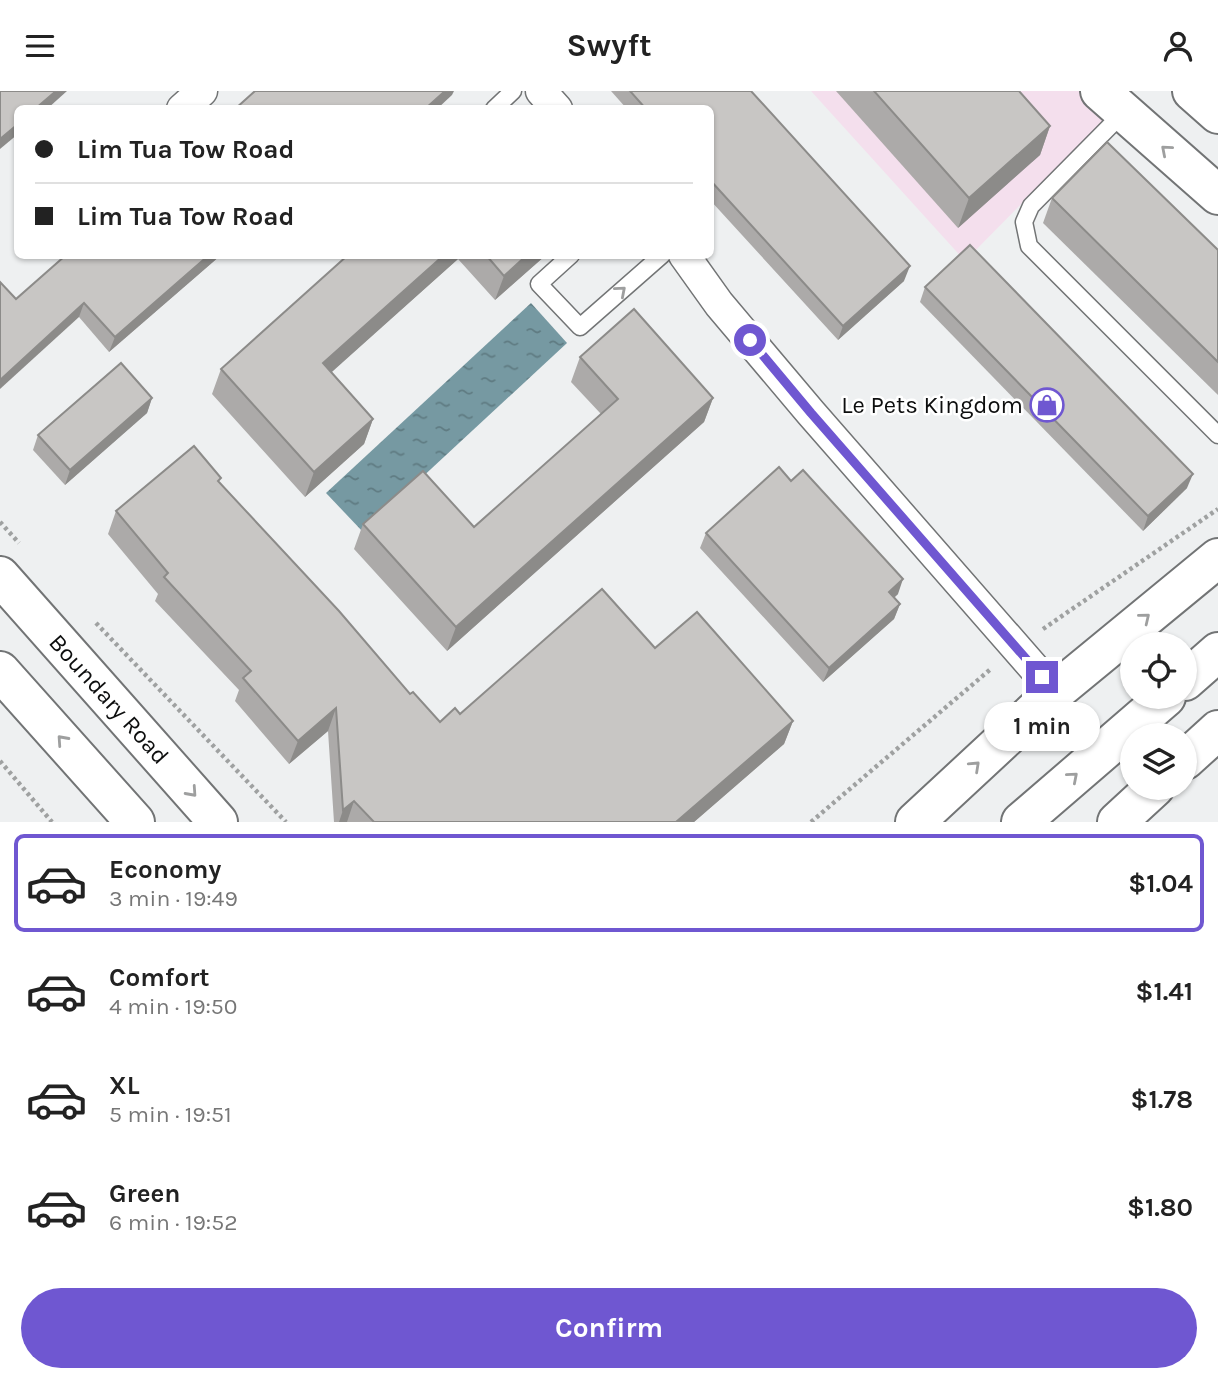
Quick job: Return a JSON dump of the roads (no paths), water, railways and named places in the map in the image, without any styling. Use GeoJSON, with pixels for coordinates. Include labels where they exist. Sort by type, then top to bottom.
{"type":"FeatureCollection","features":[{"type":"Feature","properties":{"kind":"main road"},"geometry":{"type":"LineString","coordinates":[[1192,91],[1218,114]]}},
{"type":"Feature","properties":{"kind":"main road"},"geometry":{"type":"LineString","coordinates":[[1111,102],[1218,195]]}},
{"type":"Feature","properties":{"kind":"main road"},"geometry":{"type":"LineString","coordinates":[[915,822],[1055,692],[1218,558]]}},
{"type":"Feature","properties":{"kind":"main road","name":"Boundary Road"},"geometry":{"type":"LineString","coordinates":[[0,576],[218,822]]}},
{"type":"Feature","properties":{"kind":"main road"},"geometry":{"type":"LineString","coordinates":[[1197,670],[1218,652]]}},
{"type":"Feature","properties":{"kind":"main road"},"geometry":{"type":"LineString","coordinates":[[0,671],[135,822]]}},
{"type":"Feature","properties":{"kind":"main road"},"geometry":{"type":"LineString","coordinates":[[1021,822],[1153,709]]}},
{"type":"Feature","properties":{"kind":"main road"},"geometry":{"type":"LineString","coordinates":[[1197,749],[1218,730]]}},
{"type":"Feature","properties":{"kind":"main road"},"geometry":{"type":"LineString","coordinates":[[1117,822],[1141,800]]}},
{"type":"Feature","properties":{"kind":"street"},"geometry":{"type":"LineString","coordinates":[[186,105],[202,91]]}},
{"type":"Feature","properties":{"kind":"street"},"geometry":{"type":"LineString","coordinates":[[541,91],[553,105]]}},
{"type":"Feature","properties":{"kind":"street"},"geometry":{"type":"LineString","coordinates":[[687,259],[719,304],[811,413],[1055,692]]}},
{"type":"Feature","properties":{"kind":"lane"},"geometry":{"type":"LineString","coordinates":[[498,105],[513,91]]}},
{"type":"Feature","properties":{"kind":"lane"},"geometry":{"type":"LineString","coordinates":[[1111,102],[1031,205],[1024,222],[1029,246],[1218,435]]}},
{"type":"Feature","properties":{"kind":"lane"},"geometry":{"type":"LineString","coordinates":[[567,259],[539,284],[580,327],[657,259]]}},
{"type":"Feature","properties":{"kind":"water"},"geometry":{"type":"Polygon","coordinates":[[[531,303],[567,343],[363,532],[326,493],[531,303]]]}},
{"type":"Feature","properties":{"kind":"place","name":"Le Pets Kingdom"},"geometry":{"type":"Point","coordinates":[1047,405]}}]}
